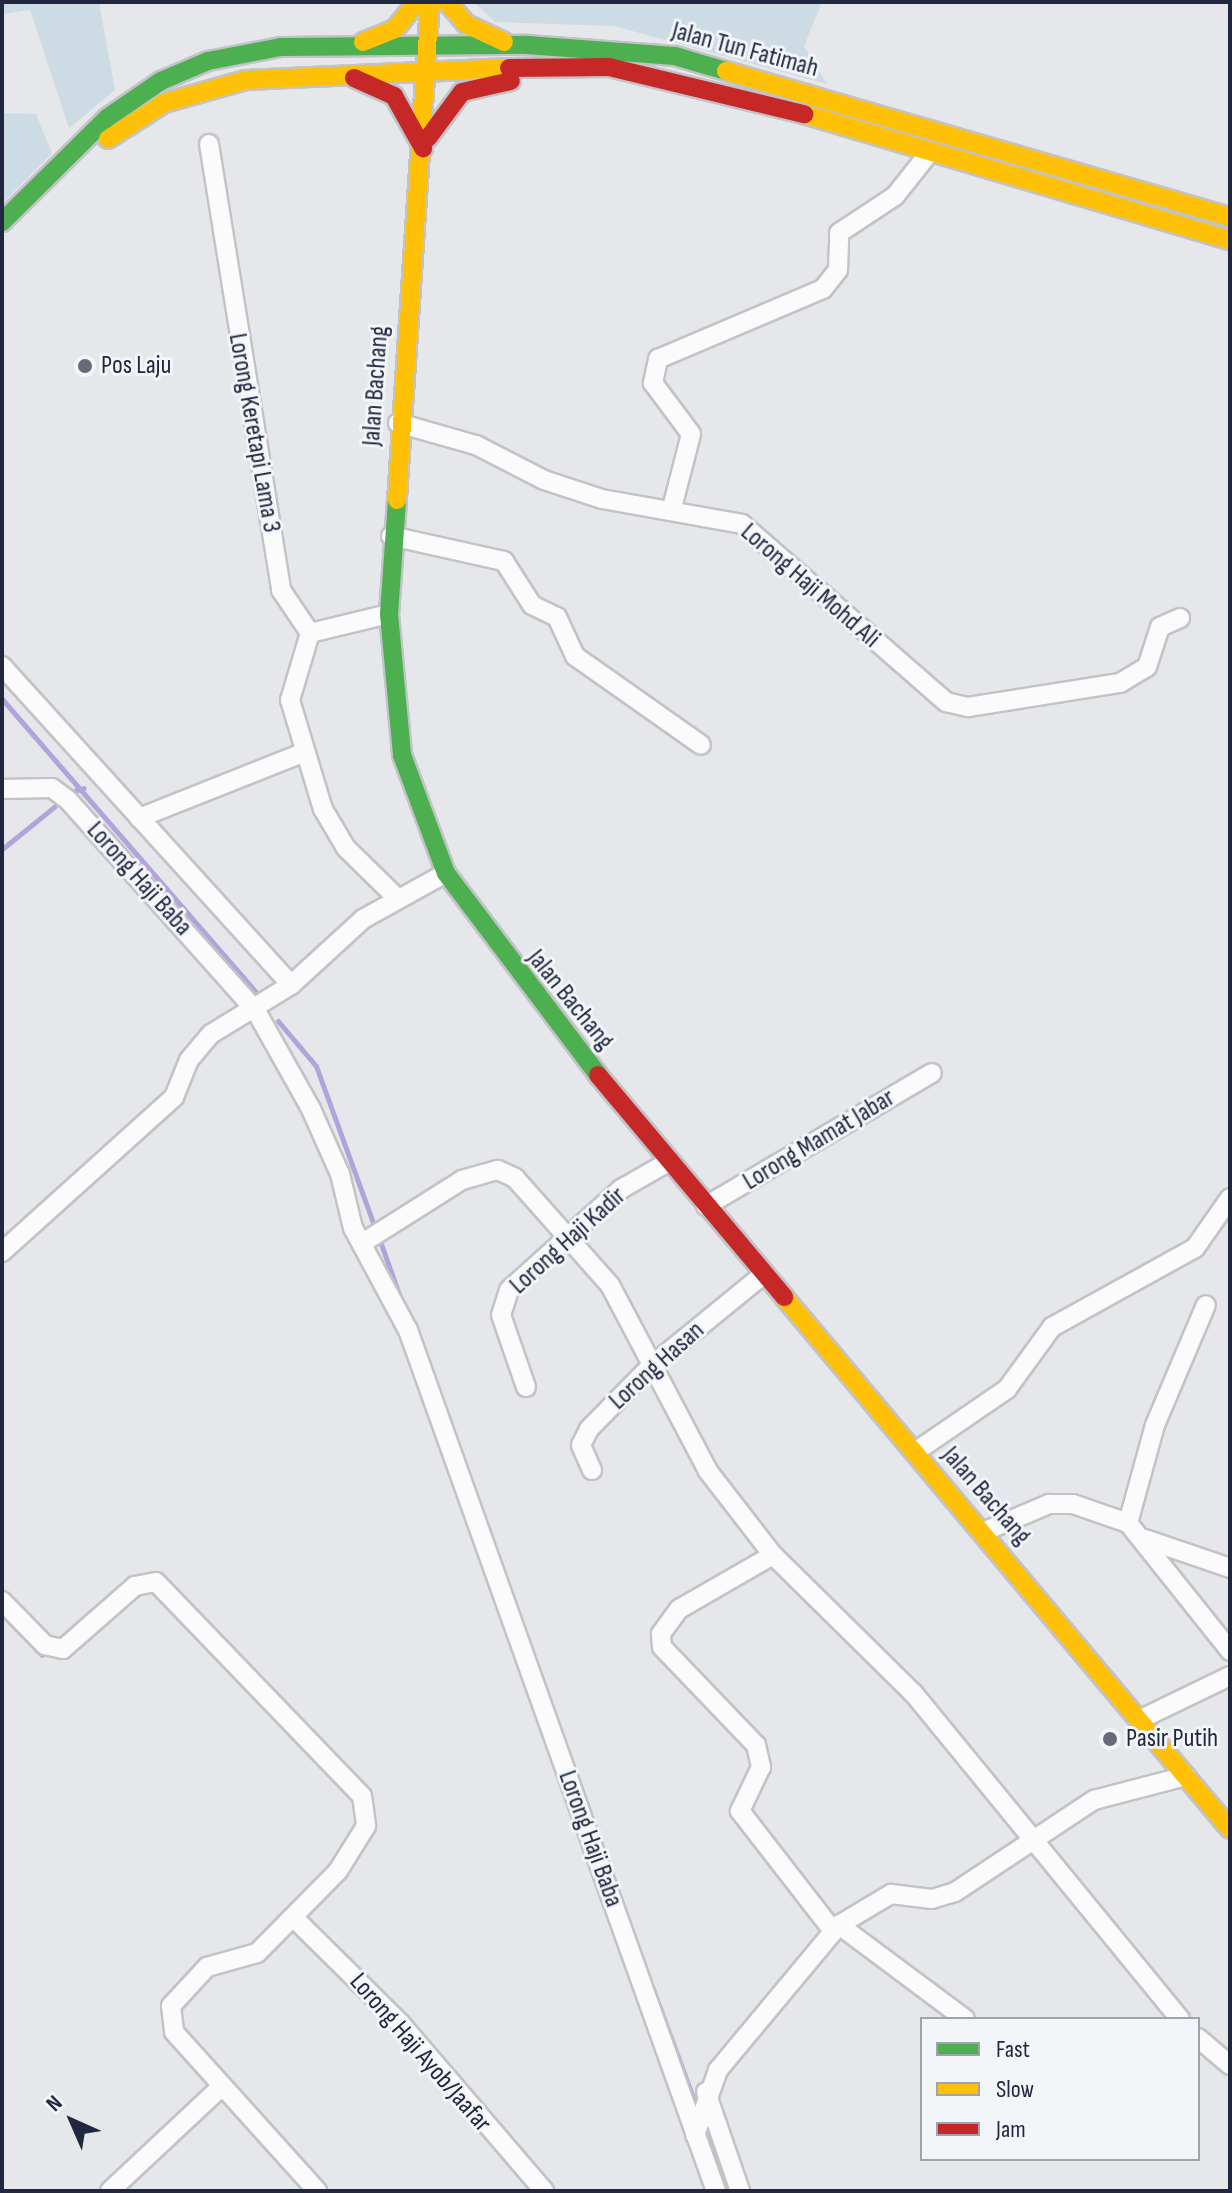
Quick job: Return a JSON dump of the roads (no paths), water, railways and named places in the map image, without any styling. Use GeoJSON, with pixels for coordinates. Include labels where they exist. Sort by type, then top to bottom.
{"type":"FeatureCollection","features":[{"type":"Feature","properties":{"kind":"main road"},"geometry":{"type":"LineString","coordinates":[[324,46],[380,38],[417,2]]}},
{"type":"Feature","properties":{"kind":"main road","name":"Jalan Bachang"},"geometry":{"type":"LineString","coordinates":[[430,2],[430,68],[398,423],[389,614],[402,755],[446,873],[507,964],[763,1275],[1141,1719],[1230,1829]]}},
{"type":"Feature","properties":{"kind":"main road"},"geometry":{"type":"LineString","coordinates":[[447,2],[483,35],[527,45]]}},
{"type":"Feature","properties":{"kind":"main road","name":"Jalan Tun Fatimah"},"geometry":{"type":"LineString","coordinates":[[2,222],[107,118],[161,81],[241,53],[324,46],[431,48],[527,45],[675,56],[1230,217]]}},
{"type":"Feature","properties":{"kind":"main road"},"geometry":{"type":"LineString","coordinates":[[335,75],[365,80],[394,96],[423,148],[462,92],[577,66]]}},
{"type":"Feature","properties":{"kind":"main road","name":"Jalan Tun Fatimah"},"geometry":{"type":"LineString","coordinates":[[2,241],[82,162],[164,103],[246,80],[430,68],[577,66],[668,76],[1230,240]]}},
{"type":"Feature","properties":{"kind":"street","name":"Lorong Keretapi Lama 3"},"geometry":{"type":"LineString","coordinates":[[209,144],[281,590],[310,633]]}},
{"type":"Feature","properties":{"kind":"street"},"geometry":{"type":"LineString","coordinates":[[672,508],[691,434],[653,383],[658,359],[823,289],[838,270],[839,233],[895,196],[929,153]]}},
{"type":"Feature","properties":{"kind":"street","name":"Lorong Haji Mohd Ali"},"geometry":{"type":"LineString","coordinates":[[398,423],[476,445],[544,480],[602,499],[672,508],[742,524],[926,689],[968,707],[1120,683],[1147,667],[1160,627],[1180,618]]}},
{"type":"Feature","properties":{"kind":"street"},"geometry":{"type":"LineString","coordinates":[[391,536],[504,561],[532,605],[557,617],[575,656],[701,745]]}},
{"type":"Feature","properties":{"kind":"street"},"geometry":{"type":"LineString","coordinates":[[389,614],[310,633],[290,700],[331,827],[396,897]]}},
{"type":"Feature","properties":{"kind":"street"},"geometry":{"type":"LineString","coordinates":[[2,666],[291,985]]}},
{"type":"Feature","properties":{"kind":"street"},"geometry":{"type":"LineString","coordinates":[[139,818],[305,752]]}},
{"type":"Feature","properties":{"kind":"street","name":"Lorong Haji Baba"},"geometry":{"type":"LineString","coordinates":[[2,789],[52,788],[68,800],[256,1011],[311,1109],[340,1174],[353,1228],[373,1236],[460,1487],[716,2191]]}},
{"type":"Feature","properties":{"kind":"street"},"geometry":{"type":"LineString","coordinates":[[2,1252],[174,1097],[199,1045],[256,1011],[291,985],[396,897],[446,873]]}},
{"type":"Feature","properties":{"kind":"street","name":"Lorong Mamat Jabar"},"geometry":{"type":"LineString","coordinates":[[706,1206],[932,1073]]}},
{"type":"Feature","properties":{"kind":"street","name":"Lorong Haji Kadir"},"geometry":{"type":"LineString","coordinates":[[526,1387],[501,1304],[621,1189],[670,1161]]}},
{"type":"Feature","properties":{"kind":"street"},"geometry":{"type":"LineString","coordinates":[[373,1236],[452,1185],[498,1170],[515,1178],[610,1285],[650,1367],[708,1471],[773,1555],[914,1694],[1027,1838],[1178,2017]]}},
{"type":"Feature","properties":{"kind":"street"},"geometry":{"type":"LineString","coordinates":[[915,1452],[1007,1389],[1052,1327],[1195,1248],[1230,1198]]}},
{"type":"Feature","properties":{"kind":"street","name":"Lorong Hasan"},"geometry":{"type":"LineString","coordinates":[[592,1470],[583,1436],[650,1367],[763,1275]]}},
{"type":"Feature","properties":{"kind":"street"},"geometry":{"type":"LineString","coordinates":[[1128,1523],[1155,1425],[1206,1305]]}},
{"type":"Feature","properties":{"kind":"street"},"geometry":{"type":"LineString","coordinates":[[983,1532],[1049,1504],[1073,1504],[1128,1523],[1145,1539],[1230,1651]]}},
{"type":"Feature","properties":{"kind":"street"},"geometry":{"type":"LineString","coordinates":[[1145,1539],[1230,1568]]}},
{"type":"Feature","properties":{"kind":"street"},"geometry":{"type":"LineString","coordinates":[[773,1555],[679,1609],[661,1634],[662,1647],[756,1745],[761,1767],[740,1811],[836,1928],[962,2017]]}},
{"type":"Feature","properties":{"kind":"street"},"geometry":{"type":"LineString","coordinates":[[2,1601],[45,1645],[63,1649],[135,1586],[156,1582],[307,1734],[368,1810],[352,1853],[257,1953],[192,1977],[171,2006],[174,2032],[220,2088],[317,2191]]}},
{"type":"Feature","properties":{"kind":"street"},"geometry":{"type":"LineString","coordinates":[[1141,1719],[1230,1676]]}},
{"type":"Feature","properties":{"kind":"street"},"geometry":{"type":"LineString","coordinates":[[696,2130],[705,2096],[836,1928],[891,1894],[932,1899],[955,1892],[1027,1838],[1123,1789],[1186,1776]]}},
{"type":"Feature","properties":{"kind":"street","name":"Lorong Haji Ayob/Jaafar"},"geometry":{"type":"LineString","coordinates":[[293,1917],[401,2024],[544,2191]]}},
{"type":"Feature","properties":{"kind":"street"},"geometry":{"type":"LineString","coordinates":[[1200,2040],[1230,2065]]}},
{"type":"Feature","properties":{"kind":"street"},"geometry":{"type":"LineString","coordinates":[[110,2191],[220,2088]]}},
{"type":"Feature","properties":{"kind":"street"},"geometry":{"type":"LineString","coordinates":[[705,2096],[740,2191]]}},
{"type":"Feature","properties":{"kind":"waterway"},"geometry":{"type":"LineString","coordinates":[[2,699],[260,997]]}},
{"type":"Feature","properties":{"kind":"waterway"},"geometry":{"type":"LineString","coordinates":[[74,791],[84,788]]}},
{"type":"Feature","properties":{"kind":"waterway"},"geometry":{"type":"LineString","coordinates":[[2,849],[54,807]]}},
{"type":"Feature","properties":{"kind":"waterway"},"geometry":{"type":"LineString","coordinates":[[278,1021],[316,1066],[375,1228]]}},
{"type":"Feature","properties":{"kind":"waterway"},"geometry":{"type":"LineString","coordinates":[[379,1238],[401,1300]]}},
{"type":"Feature","properties":{"kind":"waterway"},"geometry":{"type":"LineString","coordinates":[[2,1614],[42,1655]]}},
{"type":"Feature","properties":{"kind":"waterway"},"geometry":{"type":"LineString","coordinates":[[653,1989],[698,2111]]}},
{"type":"Feature","properties":{"kind":"waterway"},"geometry":{"type":"LineString","coordinates":[[704,2128],[727,2191]]}},
{"type":"Feature","properties":{"kind":"place","name":"Pos Laju"},"geometry":{"type":"Point","coordinates":[85,366]}},
{"type":"Feature","properties":{"kind":"place","name":"Pasir Putih"},"geometry":{"type":"Point","coordinates":[1110,1739]}}]}
